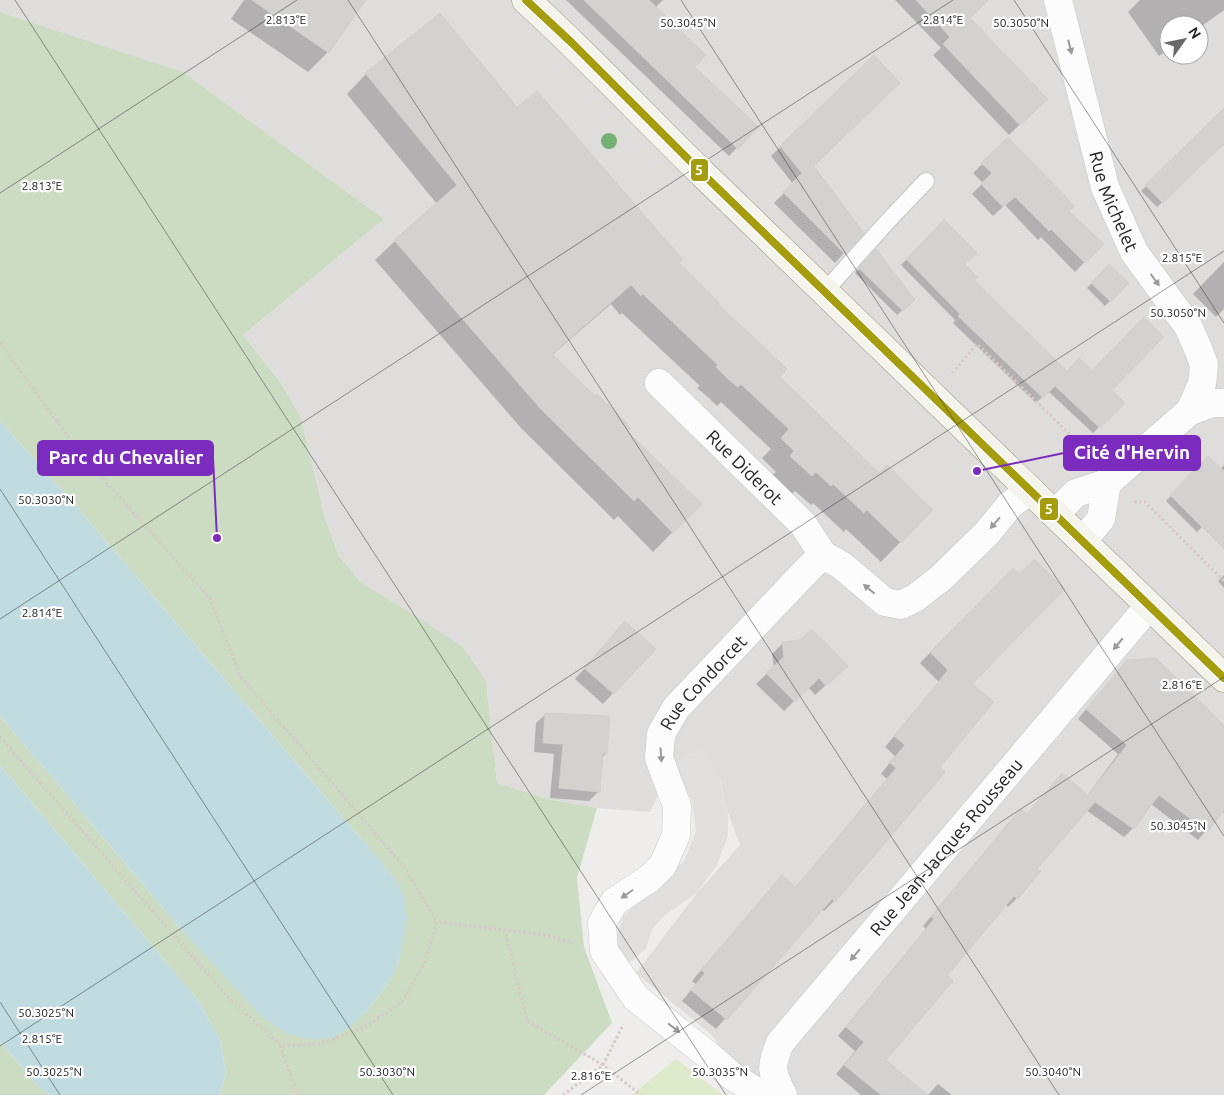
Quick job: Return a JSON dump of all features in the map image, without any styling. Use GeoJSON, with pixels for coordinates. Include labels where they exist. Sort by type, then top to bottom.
{"type":"FeatureCollection","features":[{"type":"Feature","properties":{"kind":"street"},"geometry":{"type":"LineString","coordinates":[[526,0],[1224,678]]}},
{"type":"Feature","properties":{"kind":"street","name":"Rue Michelet"},"geometry":{"type":"LineString","coordinates":[[1058,0],[1105,187],[1134,252],[1188,326],[1204,365],[1202,384],[1190,411]]}},
{"type":"Feature","properties":{"kind":"street","name":"Rue Diderot"},"geometry":{"type":"LineString","coordinates":[[658,384],[802,524],[824,555]]}},
{"type":"Feature","properties":{"kind":"street"},"geometry":{"type":"LineString","coordinates":[[1055,514],[1076,494],[1107,483],[1190,411],[1212,403],[1224,403]]}},
{"type":"Feature","properties":{"kind":"street"},"geometry":{"type":"LineString","coordinates":[[1083,540],[1101,519],[1107,483]]}},
{"type":"Feature","properties":{"kind":"street"},"geometry":{"type":"LineString","coordinates":[[824,555],[841,566],[885,602],[901,605],[915,598],[941,578],[986,533],[1010,505],[1030,490]]}},
{"type":"Feature","properties":{"kind":"street","name":"Rue Condorcet"},"geometry":{"type":"LineString","coordinates":[[604,951],[602,923],[614,902],[650,878],[663,865],[676,835],[677,806],[660,758],[661,734],[676,708],[810,567],[824,555]]}},
{"type":"Feature","properties":{"kind":"street","name":"Rue Jean-Jacques Rousseau"},"geometry":{"type":"LineString","coordinates":[[783,1095],[774,1078],[772,1062],[780,1043],[1149,606]]}},
{"type":"Feature","properties":{"kind":"street"},"geometry":{"type":"LineString","coordinates":[[604,951],[636,998],[732,1076],[762,1095]]}},
{"type":"Feature","properties":{"kind":"lane"},"geometry":{"type":"LineString","coordinates":[[825,291],[888,220],[926,181]]}},
{"type":"Feature","properties":{"kind":"path"},"geometry":{"type":"LineString","coordinates":[[0,343],[78,449],[210,599],[241,677],[404,867],[437,922],[425,962],[402,1002],[367,1026],[321,1044],[280,1046]]}},
{"type":"Feature","properties":{"kind":"path"},"geometry":{"type":"LineString","coordinates":[[957,367],[977,344],[1086,450]]}},
{"type":"Feature","properties":{"kind":"path"},"geometry":{"type":"LineString","coordinates":[[1145,502],[1224,580]]}},
{"type":"Feature","properties":{"kind":"path"},"geometry":{"type":"LineString","coordinates":[[0,737],[227,996],[280,1046],[298,1095]]}},
{"type":"Feature","properties":{"kind":"path"},"geometry":{"type":"LineString","coordinates":[[437,922],[546,934],[604,951]]}},
{"type":"Feature","properties":{"kind":"path"},"geometry":{"type":"LineString","coordinates":[[505,929],[526,1021],[603,1065],[641,1095]]}},
{"type":"Feature","properties":{"kind":"path"},"geometry":{"type":"LineString","coordinates":[[563,1095],[603,1065],[636,998]]}},
{"type":"Feature","properties":{"kind":"shaded area"},"geometry":{"type":"Polygon","coordinates":[[[0,0],[1224,0],[1224,1095],[750,1095],[712,1035],[636,973],[697,893],[740,845],[728,813],[720,780],[701,750],[673,763],[650,812],[597,808],[548,799],[497,783],[486,681],[403,608],[359,582],[339,556],[280,382],[243,335],[384,219],[183,72],[0,12],[0,0]]]}},
{"type":"Feature","properties":{"kind":"shaded area"},"geometry":{"type":"Polygon","coordinates":[[[701,750],[720,780],[728,814],[728,835],[717,865],[697,893],[665,915],[652,929],[646,949],[625,966],[615,941],[624,915],[684,861],[696,831],[692,801],[673,763],[701,750]]]}},
{"type":"Feature","properties":{"kind":"green space"},"geometry":{"type":"Polygon","coordinates":[[[0,12],[183,72],[384,219],[243,335],[280,382],[300,416],[325,519],[339,556],[360,582],[463,647],[486,681],[497,783],[548,799],[597,808],[577,878],[584,947],[612,1023],[544,1095],[220,1095],[226,1072],[220,1040],[198,1000],[0,765],[0,716],[184,933],[365,1013],[390,981],[400,958],[394,877],[69,498],[0,421],[0,12]]]}},
{"type":"Feature","properties":{"kind":"green space"},"geometry":{"type":"Polygon","coordinates":[[[0,1042],[42,1090],[49,1095],[0,1095],[0,1042]]]}},
{"type":"Feature","properties":{"kind":"green space"},"geometry":{"type":"Polygon","coordinates":[[[676,1059],[723,1095],[631,1095],[676,1059]]]}},
{"type":"Feature","properties":{"kind":"water"},"geometry":{"type":"Polygon","coordinates":[[[0,421],[69,498],[394,877],[404,896],[407,918],[400,958],[390,981],[365,1013],[349,1028],[333,1037],[313,1040],[288,1034],[263,1018],[184,933],[0,716],[0,421]]]}},
{"type":"Feature","properties":{"kind":"water"},"geometry":{"type":"Polygon","coordinates":[[[0,765],[198,1000],[220,1040],[226,1072],[220,1095],[49,1095],[42,1090],[0,1042],[0,765]]]}},
{"type":"Feature","properties":{"kind":"building"},"geometry":{"type":"Polygon","coordinates":[[[252,0],[366,0],[329,53],[252,0]]]}},
{"type":"Feature","properties":{"kind":"building"},"geometry":{"type":"Polygon","coordinates":[[[584,0],[649,0],[706,55],[695,67],[759,127],[738,149],[584,0]]]}},
{"type":"Feature","properties":{"kind":"building"},"geometry":{"type":"Polygon","coordinates":[[[916,0],[988,0],[970,18],[1048,99],[1020,125],[943,44],[950,37],[916,0]]]}},
{"type":"Feature","properties":{"kind":"building"},"geometry":{"type":"Polygon","coordinates":[[[440,13],[517,107],[537,91],[683,260],[679,263],[718,304],[787,369],[780,377],[879,473],[887,465],[933,510],[901,543],[867,510],[864,513],[833,484],[831,486],[816,472],[812,476],[790,456],[794,451],[781,438],[789,429],[741,384],[738,387],[728,379],[716,367],[718,365],[631,285],[552,354],[595,396],[597,394],[628,424],[631,429],[628,432],[702,504],[673,533],[638,497],[634,501],[540,408],[394,240],[457,185],[365,73],[440,13]]]}},
{"type":"Feature","properties":{"kind":"building"},"geometry":{"type":"Polygon","coordinates":[[[874,55],[900,83],[814,166],[864,233],[845,254],[783,192],[802,173],[780,146],[874,55]]]}},
{"type":"Feature","properties":{"kind":"building"},"geometry":{"type":"Polygon","coordinates":[[[1224,108],[1224,143],[1163,203],[1145,185],[1224,108]]]}},
{"type":"Feature","properties":{"kind":"building"},"geometry":{"type":"Polygon","coordinates":[[[1008,137],[1075,206],[1069,211],[1104,244],[1085,263],[1015,197],[1003,207],[981,184],[992,173],[981,163],[1008,137]]]}},
{"type":"Feature","properties":{"kind":"building"},"geometry":{"type":"Polygon","coordinates":[[[944,220],[977,253],[965,264],[978,277],[974,280],[1067,371],[1079,358],[1092,370],[1144,317],[1164,337],[1112,390],[1125,403],[1100,428],[1055,386],[1043,398],[958,316],[960,314],[906,259],[944,220]]]}},
{"type":"Feature","properties":{"kind":"building"},"geometry":{"type":"Polygon","coordinates":[[[876,249],[915,300],[903,311],[859,268],[876,249]]]}},
{"type":"Feature","properties":{"kind":"building"},"geometry":{"type":"Polygon","coordinates":[[[1109,264],[1129,283],[1111,302],[1091,283],[1109,264]]]}},
{"type":"Feature","properties":{"kind":"building"},"geometry":{"type":"Polygon","coordinates":[[[1208,456],[1224,471],[1224,549],[1170,495],[1208,456]]]}},
{"type":"Feature","properties":{"kind":"building"},"geometry":{"type":"Polygon","coordinates":[[[1034,559],[1065,589],[972,684],[994,702],[940,767],[945,772],[914,809],[835,902],[832,899],[727,1020],[691,990],[705,973],[701,970],[782,875],[796,887],[896,768],[890,763],[905,745],[894,736],[948,670],[930,652],[1013,568],[1020,574],[1034,559]]]}},
{"type":"Feature","properties":{"kind":"building"},"geometry":{"type":"Polygon","coordinates":[[[625,621],[656,649],[614,694],[584,668],[625,621]]]}},
{"type":"Feature","properties":{"kind":"building"},"geometry":{"type":"Polygon","coordinates":[[[812,629],[848,666],[826,686],[819,678],[795,702],[766,673],[784,657],[782,642],[800,640],[812,629]]]}},
{"type":"Feature","properties":{"kind":"building"},"geometry":{"type":"Polygon","coordinates":[[[1156,658],[1224,725],[1224,810],[1208,832],[1159,795],[1134,829],[1095,802],[1037,869],[1041,871],[1018,899],[1014,896],[947,976],[953,981],[886,1060],[928,1095],[881,1095],[844,1065],[864,1042],[846,1027],[934,919],[931,916],[1021,809],[1027,814],[1062,773],[1088,795],[1127,745],[1086,709],[1127,660],[1156,658]]]}},
{"type":"Feature","properties":{"kind":"building"},"geometry":{"type":"Polygon","coordinates":[[[545,713],[610,716],[607,754],[603,753],[600,792],[559,788],[563,744],[543,743],[545,713]]]}},
{"type":"Feature","properties":{"kind":"transit line","name":"5"},"geometry":{"type":"LineString","coordinates":[[526,0],[572,43],[704,175],[1224,678]]}},
{"type":"Feature","properties":{"kind":"place","name":"Cité d'Hervin"},"geometry":{"type":"Point","coordinates":[977,471]}},
{"type":"Feature","properties":{"kind":"place","name":"Parc du Chevalier"},"geometry":{"type":"Point","coordinates":[217,538]}}]}
